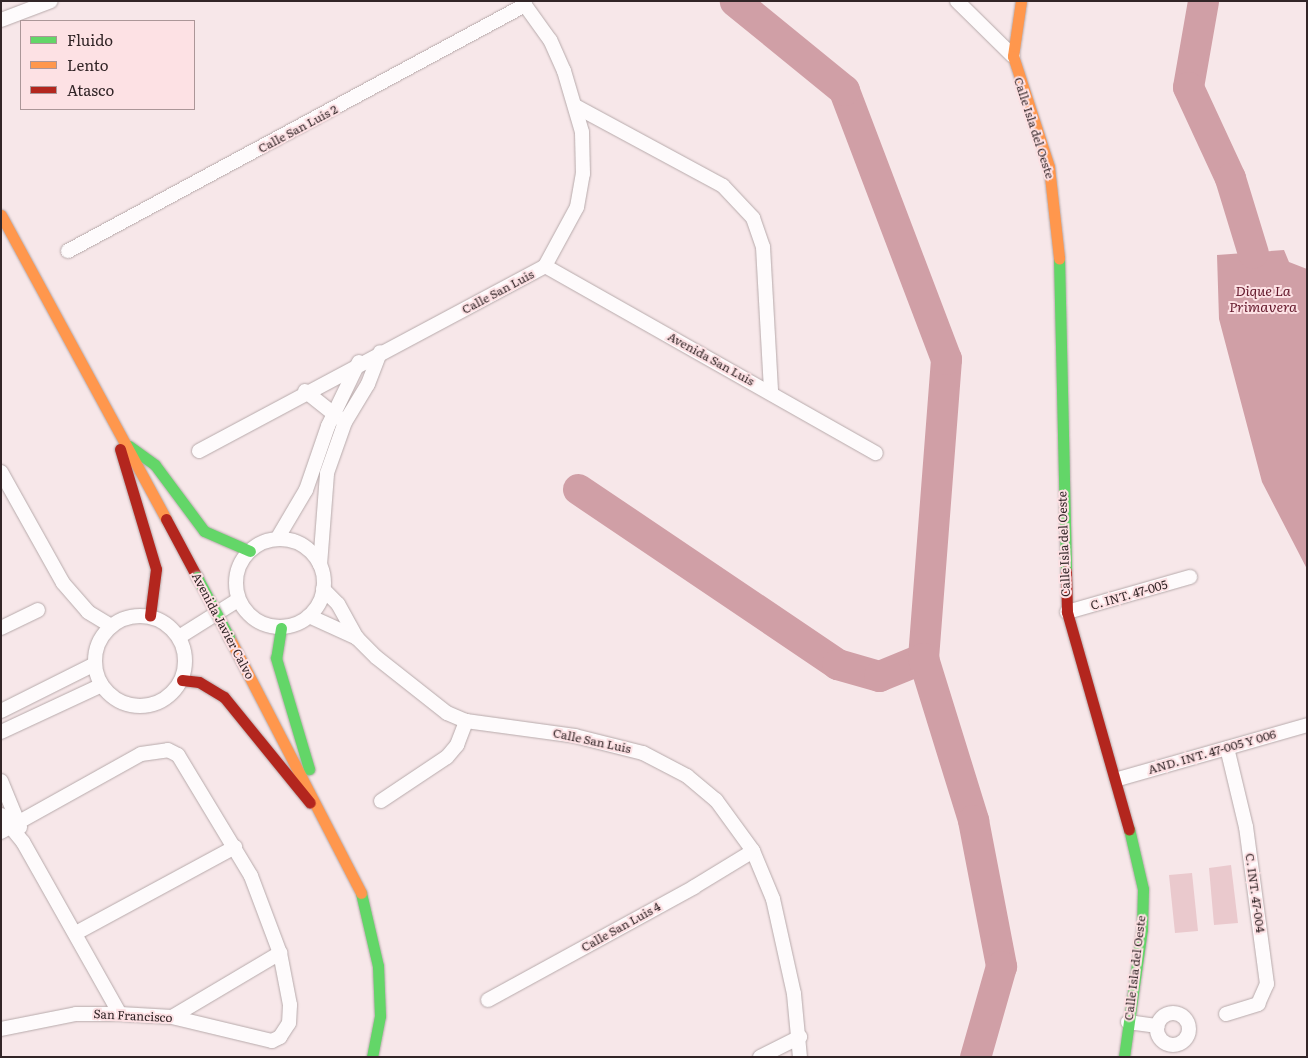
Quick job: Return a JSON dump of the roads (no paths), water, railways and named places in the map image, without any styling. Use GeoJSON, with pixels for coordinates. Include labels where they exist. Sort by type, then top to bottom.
{"type":"FeatureCollection","features":[{"type":"Feature","properties":{"kind":"street"},"geometry":{"type":"LineString","coordinates":[[1,20],[51,1]]}},
{"type":"Feature","properties":{"kind":"street","name":"Calle Isla del Oeste"},"geometry":{"type":"LineString","coordinates":[[957,1],[1012,56],[1049,167],[1059,236],[1067,612],[1118,778],[1143,889],[1142,929],[1124,1057]]}},
{"type":"Feature","properties":{"kind":"street","name":"Calle Isla del Oeste"},"geometry":{"type":"LineString","coordinates":[[1012,56],[1021,1]]}},
{"type":"Feature","properties":{"kind":"street","name":"Calle San Luis"},"geometry":{"type":"LineString","coordinates":[[199,451],[359,362],[503,291],[546,266],[577,207],[583,148],[577,108],[550,40],[524,3]]}},
{"type":"Feature","properties":{"kind":"street","name":"Calle San Luis 2"},"geometry":{"type":"LineString","coordinates":[[68,251],[524,3]]}},
{"type":"Feature","properties":{"kind":"street"},"geometry":{"type":"LineString","coordinates":[[577,108],[723,186],[753,218],[763,247],[771,392]]}},
{"type":"Feature","properties":{"kind":"street","name":"Avenida Javier Calvo"},"geometry":{"type":"LineString","coordinates":[[1,215],[229,636],[323,814],[364,902],[378,966],[380,1016],[372,1057]]}},
{"type":"Feature","properties":{"kind":"street","name":"Avenida San Luis"},"geometry":{"type":"LineString","coordinates":[[546,266],[876,453]]}},
{"type":"Feature","properties":{"kind":"street"},"geometry":{"type":"LineString","coordinates":[[359,362],[339,418],[306,490],[277,539],[250,551],[240,565],[235,582],[238,600],[256,621],[282,628],[309,616],[323,590],[320,565],[327,473],[339,418],[368,384],[380,352]]}},
{"type":"Feature","properties":{"kind":"street"},"geometry":{"type":"LineString","coordinates":[[305,391],[339,418]]}},
{"type":"Feature","properties":{"kind":"street"},"geometry":{"type":"LineString","coordinates":[[118,429],[122,465],[156,569],[150,616]]}},
{"type":"Feature","properties":{"kind":"street"},"geometry":{"type":"LineString","coordinates":[[125,443],[155,465],[204,532],[250,551]]}},
{"type":"Feature","properties":{"kind":"street"},"geometry":{"type":"LineString","coordinates":[[1,472],[62,582],[88,612],[111,626]]}},
{"type":"Feature","properties":{"kind":"street"},"geometry":{"type":"LineString","coordinates":[[277,539],[303,546],[320,565]]}},
{"type":"Feature","properties":{"kind":"street","name":"C. INT. 47-005"},"geometry":{"type":"LineString","coordinates":[[1067,612],[1190,577]]}},
{"type":"Feature","properties":{"kind":"street","name":"Calle San Luis"},"geometry":{"type":"LineString","coordinates":[[323,590],[338,604],[357,638]]}},
{"type":"Feature","properties":{"kind":"street"},"geometry":{"type":"LineString","coordinates":[[179,637],[238,600]]}},
{"type":"Feature","properties":{"kind":"street"},"geometry":{"type":"LineString","coordinates":[[1,628],[38,610]]}},
{"type":"Feature","properties":{"kind":"street"},"geometry":{"type":"LineString","coordinates":[[150,616],[161,620],[179,637],[185,651],[182,680],[170,695],[152,704],[133,706],[115,699],[102,685],[95,664],[96,650],[111,626],[129,617],[150,616]]}},
{"type":"Feature","properties":{"kind":"street","name":"Calle San Luis"},"geometry":{"type":"LineString","coordinates":[[309,616],[357,638],[428,701],[466,721],[575,736],[643,753],[701,786],[732,819],[753,851],[773,899],[786,947],[800,1037],[800,1057]]}},
{"type":"Feature","properties":{"kind":"street"},"geometry":{"type":"LineString","coordinates":[[282,628],[276,658],[323,814]]}},
{"type":"Feature","properties":{"kind":"street"},"geometry":{"type":"LineString","coordinates":[[1,711],[95,664]]}},
{"type":"Feature","properties":{"kind":"street"},"geometry":{"type":"LineString","coordinates":[[182,680],[199,682],[224,697],[297,790],[323,814]]}},
{"type":"Feature","properties":{"kind":"street"},"geometry":{"type":"LineString","coordinates":[[1,732],[102,685]]}},
{"type":"Feature","properties":{"kind":"street"},"geometry":{"type":"LineString","coordinates":[[381,801],[447,757],[457,745],[466,721]]}},
{"type":"Feature","properties":{"kind":"street","name":"AND. INT. 47-005 Y 006"},"geometry":{"type":"LineString","coordinates":[[1118,778],[1307,725]]}},
{"type":"Feature","properties":{"kind":"street","name":"C. INT. 47-004"},"geometry":{"type":"LineString","coordinates":[[1226,1014],[1258,1004],[1267,984],[1246,827],[1227,748]]}},
{"type":"Feature","properties":{"kind":"street"},"geometry":{"type":"LineString","coordinates":[[7,823],[141,754],[168,750],[178,755],[189,769],[251,876],[280,953],[172,1017]]}},
{"type":"Feature","properties":{"kind":"street"},"geometry":{"type":"LineString","coordinates":[[1,780],[7,823],[23,842],[120,1014]]}},
{"type":"Feature","properties":{"kind":"street"},"geometry":{"type":"LineString","coordinates":[[76,933],[235,847]]}},
{"type":"Feature","properties":{"kind":"street","name":"Calle San Luis 4"},"geometry":{"type":"LineString","coordinates":[[488,1000],[694,887],[753,851]]}},
{"type":"Feature","properties":{"kind":"street","name":"San Francisco"},"geometry":{"type":"LineString","coordinates":[[1,1029],[76,1014],[120,1014],[172,1017],[263,1042],[280,1037],[289,1022],[290,1006],[280,953]]}},
{"type":"Feature","properties":{"kind":"street"},"geometry":{"type":"LineString","coordinates":[[1128,1022],[1158,1026]]}},
{"type":"Feature","properties":{"kind":"street"},"geometry":{"type":"LineString","coordinates":[[760,1057],[800,1037]]}},
{"type":"Feature","properties":{"kind":"water","name":"Dique La Primavera"},"geometry":{"type":"Polygon","coordinates":[[[1284,250],[1289,262],[1307,269],[1307,569],[1262,482],[1219,319],[1217,255],[1284,250]]]}},
{"type":"Feature","properties":{"kind":"waterway"},"geometry":{"type":"LineString","coordinates":[[578,489],[837,664],[879,676],[923,658],[946,359],[844,90],[735,1]]}},
{"type":"Feature","properties":{"kind":"waterway"},"geometry":{"type":"LineString","coordinates":[[1203,1],[1188,87],[1230,178],[1253,253]]}},
{"type":"Feature","properties":{"kind":"waterway"},"geometry":{"type":"LineString","coordinates":[[923,658],[973,820],[1001,966],[975,1057]]}}]}
